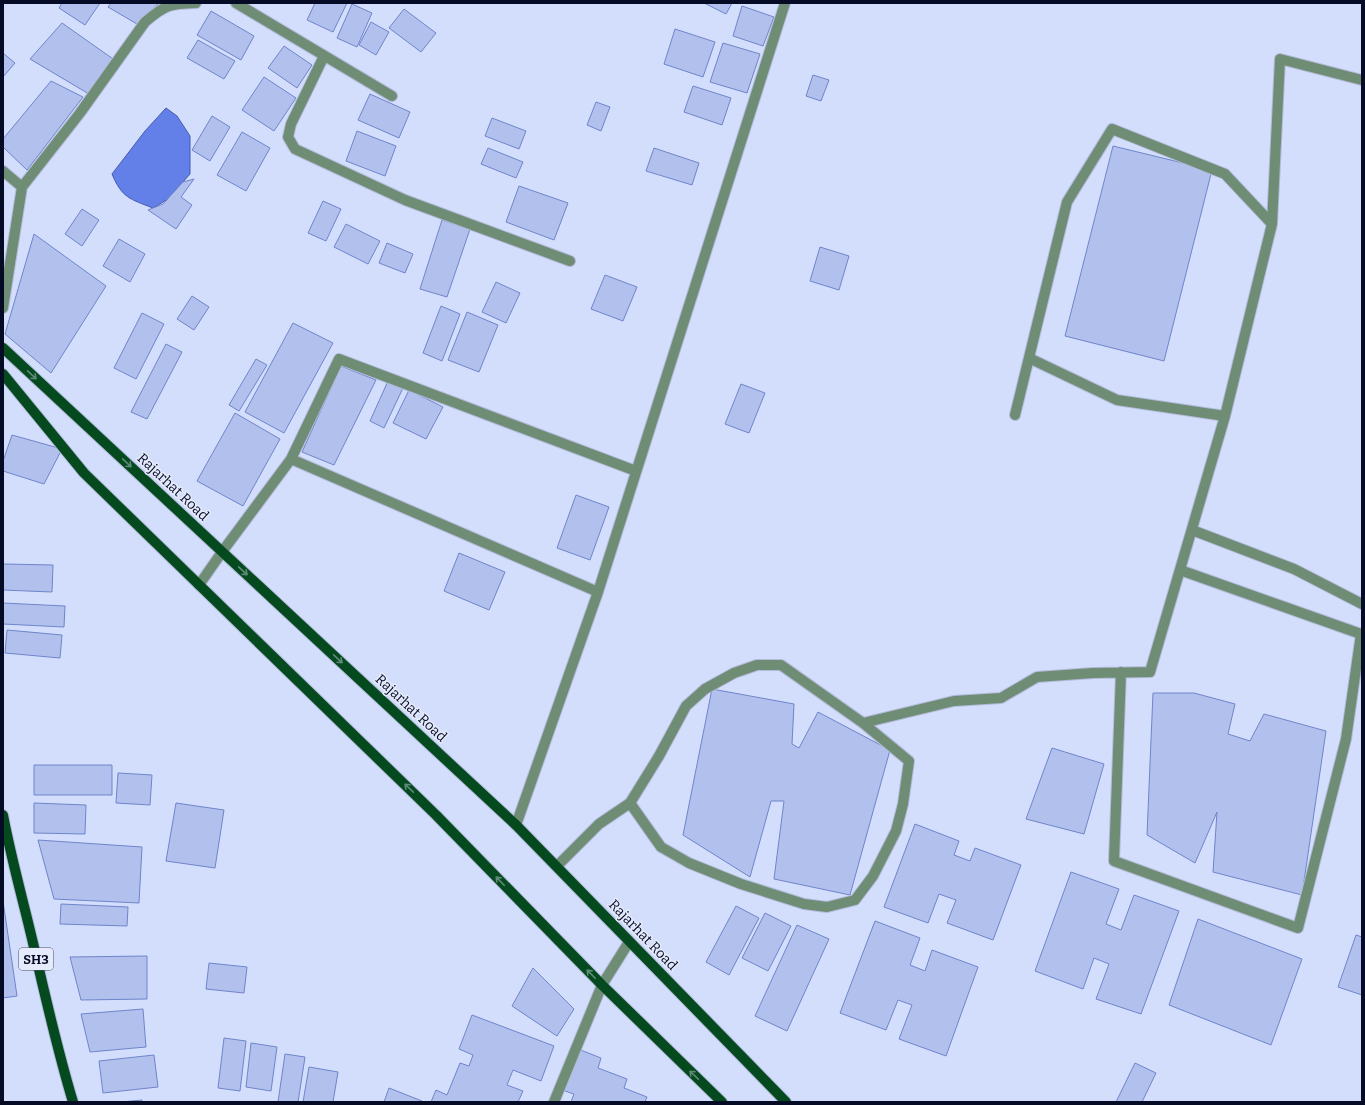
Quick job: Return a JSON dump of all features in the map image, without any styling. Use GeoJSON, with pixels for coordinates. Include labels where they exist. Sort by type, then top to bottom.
{"type":"FeatureCollection","features":[{"type":"Feature","properties":{"kind":"main road","name":"Rajarhat Road"},"geometry":{"type":"LineString","coordinates":[[3,348],[516,825],[786,1102]]}},
{"type":"Feature","properties":{"kind":"main road"},"geometry":{"type":"LineString","coordinates":[[3,374],[84,473],[436,815],[602,985],[722,1102]]}},
{"type":"Feature","properties":{"kind":"main road","name":"SH3"},"geometry":{"type":"LineString","coordinates":[[3,815],[17,884],[33,942],[61,1063],[73,1102]]}},
{"type":"Feature","properties":{"kind":"street"},"geometry":{"type":"LineString","coordinates":[[3,308],[22,187],[80,113],[145,22],[160,10],[174,4],[196,3]]}},
{"type":"Feature","properties":{"kind":"street"},"geometry":{"type":"LineString","coordinates":[[236,3],[392,96]]}},
{"type":"Feature","properties":{"kind":"street"},"geometry":{"type":"LineString","coordinates":[[516,825],[598,592],[785,3]]}},
{"type":"Feature","properties":{"kind":"street"},"geometry":{"type":"LineString","coordinates":[[324,56],[291,124],[288,137],[295,149],[405,200],[570,261]]}},
{"type":"Feature","properties":{"kind":"street"},"geometry":{"type":"LineString","coordinates":[[862,723],[954,701],[1000,698],[1037,677],[1121,672],[1150,672],[1225,416],[1272,224],[1280,58],[1362,80]]}},
{"type":"Feature","properties":{"kind":"street"},"geometry":{"type":"LineString","coordinates":[[1015,415],[1067,202],[1112,129],[1225,174],[1272,224]]}},
{"type":"Feature","properties":{"kind":"street"},"geometry":{"type":"LineString","coordinates":[[3,171],[22,187]]}},
{"type":"Feature","properties":{"kind":"street"},"geometry":{"type":"LineString","coordinates":[[1029,358],[1117,400],[1225,416]]}},
{"type":"Feature","properties":{"kind":"street"},"geometry":{"type":"LineString","coordinates":[[199,585],[291,459],[339,359],[636,471]]}},
{"type":"Feature","properties":{"kind":"street"},"geometry":{"type":"LineString","coordinates":[[291,459],[598,592]]}},
{"type":"Feature","properties":{"kind":"street"},"geometry":{"type":"LineString","coordinates":[[1192,530],[1294,569],[1362,604]]}},
{"type":"Feature","properties":{"kind":"street"},"geometry":{"type":"LineString","coordinates":[[1121,672],[1114,861],[1298,928],[1346,739],[1361,634],[1180,570]]}},
{"type":"Feature","properties":{"kind":"street"},"geometry":{"type":"LineString","coordinates":[[557,866],[599,824],[630,803],[659,756],[686,706],[705,689],[734,673],[756,666],[781,665],[862,723],[909,761],[903,804],[896,831],[873,876],[855,900],[827,906],[804,904],[741,884],[689,863],[661,847],[630,803]]}},
{"type":"Feature","properties":{"kind":"street"},"geometry":{"type":"LineString","coordinates":[[554,1102],[602,985],[629,942]]}},
{"type":"Feature","properties":{"kind":"water"},"geometry":{"type":"Polygon","coordinates":[[[166,108],[177,116],[190,136],[190,174],[168,199],[153,208],[133,200],[123,193],[112,174],[145,131],[166,108]]]}},
{"type":"Feature","properties":{"kind":"building"},"geometry":{"type":"Polygon","coordinates":[[[62,3],[100,3],[85,25],[59,8],[62,3]]]}},
{"type":"Feature","properties":{"kind":"building"},"geometry":{"type":"Polygon","coordinates":[[[111,3],[159,3],[137,24],[108,7],[111,3]]]}},
{"type":"Feature","properties":{"kind":"building"},"geometry":{"type":"Polygon","coordinates":[[[315,3],[347,3],[333,32],[307,20],[315,3]]]}},
{"type":"Feature","properties":{"kind":"building"},"geometry":{"type":"Polygon","coordinates":[[[704,3],[732,3],[726,14],[704,3]]]}},
{"type":"Feature","properties":{"kind":"building"},"geometry":{"type":"Polygon","coordinates":[[[352,4],[372,13],[357,47],[337,38],[352,4]]]}},
{"type":"Feature","properties":{"kind":"building"},"geometry":{"type":"Polygon","coordinates":[[[742,6],[774,17],[763,46],[733,36],[742,6]]]}},
{"type":"Feature","properties":{"kind":"building"},"geometry":{"type":"Polygon","coordinates":[[[404,9],[436,33],[421,52],[389,28],[404,9]]]}},
{"type":"Feature","properties":{"kind":"building"},"geometry":{"type":"Polygon","coordinates":[[[211,11],[254,36],[241,60],[197,35],[211,11]]]}},
{"type":"Feature","properties":{"kind":"building"},"geometry":{"type":"Polygon","coordinates":[[[371,22],[389,32],[376,55],[359,45],[371,22]]]}},
{"type":"Feature","properties":{"kind":"building"},"geometry":{"type":"Polygon","coordinates":[[[62,23],[116,61],[89,94],[30,59],[62,23]]]}},
{"type":"Feature","properties":{"kind":"building"},"geometry":{"type":"Polygon","coordinates":[[[675,29],[715,42],[703,77],[664,64],[675,29]]]}},
{"type":"Feature","properties":{"kind":"building"},"geometry":{"type":"Polygon","coordinates":[[[198,40],[235,61],[224,79],[187,58],[198,40]]]}},
{"type":"Feature","properties":{"kind":"building"},"geometry":{"type":"Polygon","coordinates":[[[723,43],[760,54],[747,93],[710,82],[723,43]]]}},
{"type":"Feature","properties":{"kind":"building"},"geometry":{"type":"Polygon","coordinates":[[[284,46],[312,65],[297,88],[268,68],[284,46]]]}},
{"type":"Feature","properties":{"kind":"building"},"geometry":{"type":"Polygon","coordinates":[[[3,53],[15,63],[3,77],[3,53]]]}},
{"type":"Feature","properties":{"kind":"building"},"geometry":{"type":"Polygon","coordinates":[[[813,75],[829,80],[821,101],[806,96],[813,75]]]}},
{"type":"Feature","properties":{"kind":"building"},"geometry":{"type":"Polygon","coordinates":[[[264,77],[296,98],[274,131],[242,110],[264,77]]]}},
{"type":"Feature","properties":{"kind":"building"},"geometry":{"type":"Polygon","coordinates":[[[51,81],[83,97],[27,170],[3,147],[3,139],[51,81]]]}},
{"type":"Feature","properties":{"kind":"building"},"geometry":{"type":"Polygon","coordinates":[[[693,86],[731,98],[722,125],[684,112],[693,86]]]}},
{"type":"Feature","properties":{"kind":"building"},"geometry":{"type":"Polygon","coordinates":[[[370,94],[410,112],[399,138],[358,120],[370,94]]]}},
{"type":"Feature","properties":{"kind":"building"},"geometry":{"type":"Polygon","coordinates":[[[596,102],[610,107],[601,131],[587,125],[596,102]]]}},
{"type":"Feature","properties":{"kind":"building"},"geometry":{"type":"Polygon","coordinates":[[[212,116],[230,127],[210,161],[192,150],[212,116]]]}},
{"type":"Feature","properties":{"kind":"building"},"geometry":{"type":"Polygon","coordinates":[[[492,118],[526,131],[519,149],[485,136],[492,118]]]}},
{"type":"Feature","properties":{"kind":"building"},"geometry":{"type":"Polygon","coordinates":[[[357,131],[396,146],[385,176],[346,161],[357,131]]]}},
{"type":"Feature","properties":{"kind":"building"},"geometry":{"type":"Polygon","coordinates":[[[242,132],[270,148],[246,191],[217,175],[242,132]]]}},
{"type":"Feature","properties":{"kind":"building"},"geometry":{"type":"Polygon","coordinates":[[[1113,146],[1212,170],[1164,361],[1065,336],[1113,146]]]}},
{"type":"Feature","properties":{"kind":"building"},"geometry":{"type":"Polygon","coordinates":[[[488,148],[523,162],[516,178],[481,164],[488,148]]]}},
{"type":"Feature","properties":{"kind":"building"},"geometry":{"type":"Polygon","coordinates":[[[654,148],[699,163],[692,185],[646,171],[654,148]]]}},
{"type":"Feature","properties":{"kind":"building"},"geometry":{"type":"Polygon","coordinates":[[[194,179],[181,197],[192,205],[176,229],[148,210],[163,204],[183,182],[194,179]]]}},
{"type":"Feature","properties":{"kind":"building"},"geometry":{"type":"Polygon","coordinates":[[[519,186],[568,203],[554,240],[506,222],[519,186]]]}},
{"type":"Feature","properties":{"kind":"building"},"geometry":{"type":"Polygon","coordinates":[[[323,201],[341,209],[326,241],[308,233],[323,201]]]}},
{"type":"Feature","properties":{"kind":"building"},"geometry":{"type":"Polygon","coordinates":[[[82,209],[99,220],[82,246],[65,234],[82,209]]]}},
{"type":"Feature","properties":{"kind":"building"},"geometry":{"type":"Polygon","coordinates":[[[442,220],[470,229],[447,297],[420,289],[442,220]]]}},
{"type":"Feature","properties":{"kind":"building"},"geometry":{"type":"Polygon","coordinates":[[[346,224],[380,241],[368,264],[334,247],[346,224]]]}},
{"type":"Feature","properties":{"kind":"building"},"geometry":{"type":"Polygon","coordinates":[[[34,234],[106,286],[51,373],[5,334],[34,234]]]}},
{"type":"Feature","properties":{"kind":"building"},"geometry":{"type":"Polygon","coordinates":[[[119,239],[145,254],[130,282],[103,266],[119,239]]]}},
{"type":"Feature","properties":{"kind":"building"},"geometry":{"type":"Polygon","coordinates":[[[387,243],[413,254],[405,273],[379,263],[387,243]]]}},
{"type":"Feature","properties":{"kind":"building"},"geometry":{"type":"Polygon","coordinates":[[[820,247],[849,256],[839,290],[810,281],[820,247]]]}},
{"type":"Feature","properties":{"kind":"building"},"geometry":{"type":"Polygon","coordinates":[[[605,275],[637,287],[623,321],[591,309],[605,275]]]}},
{"type":"Feature","properties":{"kind":"building"},"geometry":{"type":"Polygon","coordinates":[[[496,282],[520,293],[506,323],[482,312],[496,282]]]}},
{"type":"Feature","properties":{"kind":"building"},"geometry":{"type":"Polygon","coordinates":[[[192,296],[209,307],[194,330],[177,319],[192,296]]]}},
{"type":"Feature","properties":{"kind":"building"},"geometry":{"type":"Polygon","coordinates":[[[441,306],[460,314],[442,361],[423,353],[441,306]]]}},
{"type":"Feature","properties":{"kind":"building"},"geometry":{"type":"Polygon","coordinates":[[[467,312],[498,325],[479,372],[448,360],[467,312]]]}},
{"type":"Feature","properties":{"kind":"building"},"geometry":{"type":"Polygon","coordinates":[[[142,313],[164,324],[136,379],[114,368],[142,313]]]}},
{"type":"Feature","properties":{"kind":"building"},"geometry":{"type":"Polygon","coordinates":[[[293,323],[333,343],[284,433],[245,412],[293,323]]]}},
{"type":"Feature","properties":{"kind":"building"},"geometry":{"type":"Polygon","coordinates":[[[166,344],[182,352],[147,419],[131,412],[166,344]]]}},
{"type":"Feature","properties":{"kind":"building"},"geometry":{"type":"Polygon","coordinates":[[[256,359],[267,365],[239,411],[229,405],[256,359]]]}},
{"type":"Feature","properties":{"kind":"building"},"geometry":{"type":"Polygon","coordinates":[[[341,366],[376,380],[334,465],[302,452],[341,366]]]}},
{"type":"Feature","properties":{"kind":"building"},"geometry":{"type":"Polygon","coordinates":[[[388,381],[403,388],[384,428],[370,421],[388,381]]]}},
{"type":"Feature","properties":{"kind":"building"},"geometry":{"type":"Polygon","coordinates":[[[741,384],[765,393],[749,433],[725,424],[741,384]]]}},
{"type":"Feature","properties":{"kind":"building"},"geometry":{"type":"Polygon","coordinates":[[[409,390],[443,407],[426,439],[393,423],[409,390]]]}},
{"type":"Feature","properties":{"kind":"building"},"geometry":{"type":"Polygon","coordinates":[[[235,413],[280,439],[243,506],[197,481],[235,413]]]}},
{"type":"Feature","properties":{"kind":"building"},"geometry":{"type":"Polygon","coordinates":[[[12,435],[62,449],[44,484],[3,471],[3,461],[12,435]]]}},
{"type":"Feature","properties":{"kind":"building"},"geometry":{"type":"Polygon","coordinates":[[[576,495],[609,507],[590,560],[557,548],[576,495]]]}},
{"type":"Feature","properties":{"kind":"building"},"geometry":{"type":"Polygon","coordinates":[[[459,553],[505,572],[489,610],[444,591],[459,553]]]}},
{"type":"Feature","properties":{"kind":"building"},"geometry":{"type":"Polygon","coordinates":[[[3,564],[53,565],[52,592],[3,590],[3,564]]]}},
{"type":"Feature","properties":{"kind":"building"},"geometry":{"type":"Polygon","coordinates":[[[3,603],[65,606],[64,627],[3,624],[3,603]]]}},
{"type":"Feature","properties":{"kind":"building"},"geometry":{"type":"Polygon","coordinates":[[[7,630],[62,635],[60,658],[5,653],[7,630]]]}},
{"type":"Feature","properties":{"kind":"building"},"geometry":{"type":"Polygon","coordinates":[[[712,689],[794,704],[792,744],[799,748],[818,712],[890,750],[850,895],[774,879],[784,801],[771,801],[750,877],[683,835],[712,689]]]}},
{"type":"Feature","properties":{"kind":"building"},"geometry":{"type":"Polygon","coordinates":[[[1153,693],[1194,693],[1235,704],[1228,734],[1250,741],[1264,714],[1326,731],[1302,895],[1213,872],[1217,812],[1195,863],[1147,835],[1153,693]]]}},
{"type":"Feature","properties":{"kind":"building"},"geometry":{"type":"Polygon","coordinates":[[[1052,748],[1104,764],[1084,834],[1026,819],[1052,748]]]}},
{"type":"Feature","properties":{"kind":"building"},"geometry":{"type":"Polygon","coordinates":[[[34,765],[112,765],[112,795],[34,795],[34,765]]]}},
{"type":"Feature","properties":{"kind":"building"},"geometry":{"type":"Polygon","coordinates":[[[118,773],[152,775],[150,805],[116,803],[118,773]]]}},
{"type":"Feature","properties":{"kind":"building"},"geometry":{"type":"Polygon","coordinates":[[[34,803],[86,805],[85,834],[34,833],[34,803]]]}},
{"type":"Feature","properties":{"kind":"building"},"geometry":{"type":"Polygon","coordinates":[[[176,803],[224,810],[215,868],[166,861],[176,803]]]}},
{"type":"Feature","properties":{"kind":"building"},"geometry":{"type":"Polygon","coordinates":[[[915,824],[959,841],[954,855],[970,861],[975,848],[1021,865],[993,940],[947,923],[956,900],[939,894],[928,923],[884,907],[915,824]]]}},
{"type":"Feature","properties":{"kind":"building"},"geometry":{"type":"Polygon","coordinates":[[[38,840],[142,847],[139,903],[54,899],[38,840]]]}},
{"type":"Feature","properties":{"kind":"building"},"geometry":{"type":"Polygon","coordinates":[[[1071,872],[1119,889],[1106,924],[1121,930],[1134,895],[1179,911],[1141,1014],[1096,999],[1109,964],[1094,958],[1083,989],[1035,971],[1071,872]]]}},
{"type":"Feature","properties":{"kind":"building"},"geometry":{"type":"Polygon","coordinates":[[[3,901],[17,996],[3,998],[3,901]]]}},
{"type":"Feature","properties":{"kind":"building"},"geometry":{"type":"Polygon","coordinates":[[[61,904],[128,907],[127,926],[60,924],[61,904]]]}},
{"type":"Feature","properties":{"kind":"building"},"geometry":{"type":"Polygon","coordinates":[[[736,906],[759,918],[729,975],[706,962],[736,906]]]}},
{"type":"Feature","properties":{"kind":"building"},"geometry":{"type":"Polygon","coordinates":[[[765,913],[791,926],[768,971],[742,958],[765,913]]]}},
{"type":"Feature","properties":{"kind":"building"},"geometry":{"type":"Polygon","coordinates":[[[1198,919],[1302,959],[1271,1045],[1169,1005],[1198,919]]]}},
{"type":"Feature","properties":{"kind":"building"},"geometry":{"type":"Polygon","coordinates":[[[875,921],[920,938],[910,965],[925,971],[932,950],[978,967],[946,1056],[899,1039],[912,1005],[898,1000],[886,1030],[840,1013],[875,921]]]}},
{"type":"Feature","properties":{"kind":"building"},"geometry":{"type":"Polygon","coordinates":[[[797,925],[829,939],[787,1031],[755,1016],[797,925]]]}},
{"type":"Feature","properties":{"kind":"building"},"geometry":{"type":"Polygon","coordinates":[[[1356,935],[1362,937],[1362,995],[1338,987],[1356,935]]]}},
{"type":"Feature","properties":{"kind":"building"},"geometry":{"type":"Polygon","coordinates":[[[147,956],[147,999],[81,1000],[70,957],[147,956]]]}},
{"type":"Feature","properties":{"kind":"building"},"geometry":{"type":"Polygon","coordinates":[[[209,963],[247,967],[244,993],[206,989],[209,963]]]}},
{"type":"Feature","properties":{"kind":"building"},"geometry":{"type":"Polygon","coordinates":[[[533,968],[574,1009],[557,1036],[512,1006],[533,968]]]}},
{"type":"Feature","properties":{"kind":"building"},"geometry":{"type":"Polygon","coordinates":[[[143,1009],[146,1047],[90,1052],[81,1014],[143,1009]]]}},
{"type":"Feature","properties":{"kind":"building"},"geometry":{"type":"Polygon","coordinates":[[[472,1015],[554,1046],[541,1081],[513,1070],[507,1085],[523,1091],[518,1102],[431,1102],[436,1090],[447,1095],[460,1063],[469,1066],[473,1055],[459,1049],[472,1015]]]}},
{"type":"Feature","properties":{"kind":"building"},"geometry":{"type":"Polygon","coordinates":[[[224,1038],[246,1041],[240,1091],[218,1088],[224,1038]]]}},
{"type":"Feature","properties":{"kind":"building"},"geometry":{"type":"Polygon","coordinates":[[[251,1043],[277,1047],[271,1091],[246,1087],[251,1043]]]}},
{"type":"Feature","properties":{"kind":"building"},"geometry":{"type":"Polygon","coordinates":[[[578,1049],[601,1058],[598,1068],[627,1079],[624,1088],[647,1097],[645,1102],[571,1102],[574,1094],[562,1090],[578,1049]]]}},
{"type":"Feature","properties":{"kind":"building"},"geometry":{"type":"Polygon","coordinates":[[[285,1054],[305,1057],[298,1102],[278,1102],[285,1054]]]}},
{"type":"Feature","properties":{"kind":"building"},"geometry":{"type":"Polygon","coordinates":[[[154,1055],[158,1087],[103,1093],[99,1061],[154,1055]]]}},
{"type":"Feature","properties":{"kind":"building"},"geometry":{"type":"Polygon","coordinates":[[[1135,1063],[1156,1073],[1142,1102],[1116,1102],[1135,1063]]]}},
{"type":"Feature","properties":{"kind":"building"},"geometry":{"type":"Polygon","coordinates":[[[309,1067],[338,1072],[333,1102],[303,1102],[309,1067]]]}},
{"type":"Feature","properties":{"kind":"building"},"geometry":{"type":"Polygon","coordinates":[[[389,1088],[422,1101],[422,1102],[384,1102],[389,1088]]]}},
{"type":"Feature","properties":{"kind":"building"},"geometry":{"type":"Polygon","coordinates":[[[142,1100],[142,1102],[121,1102],[142,1100]]]}}]}
